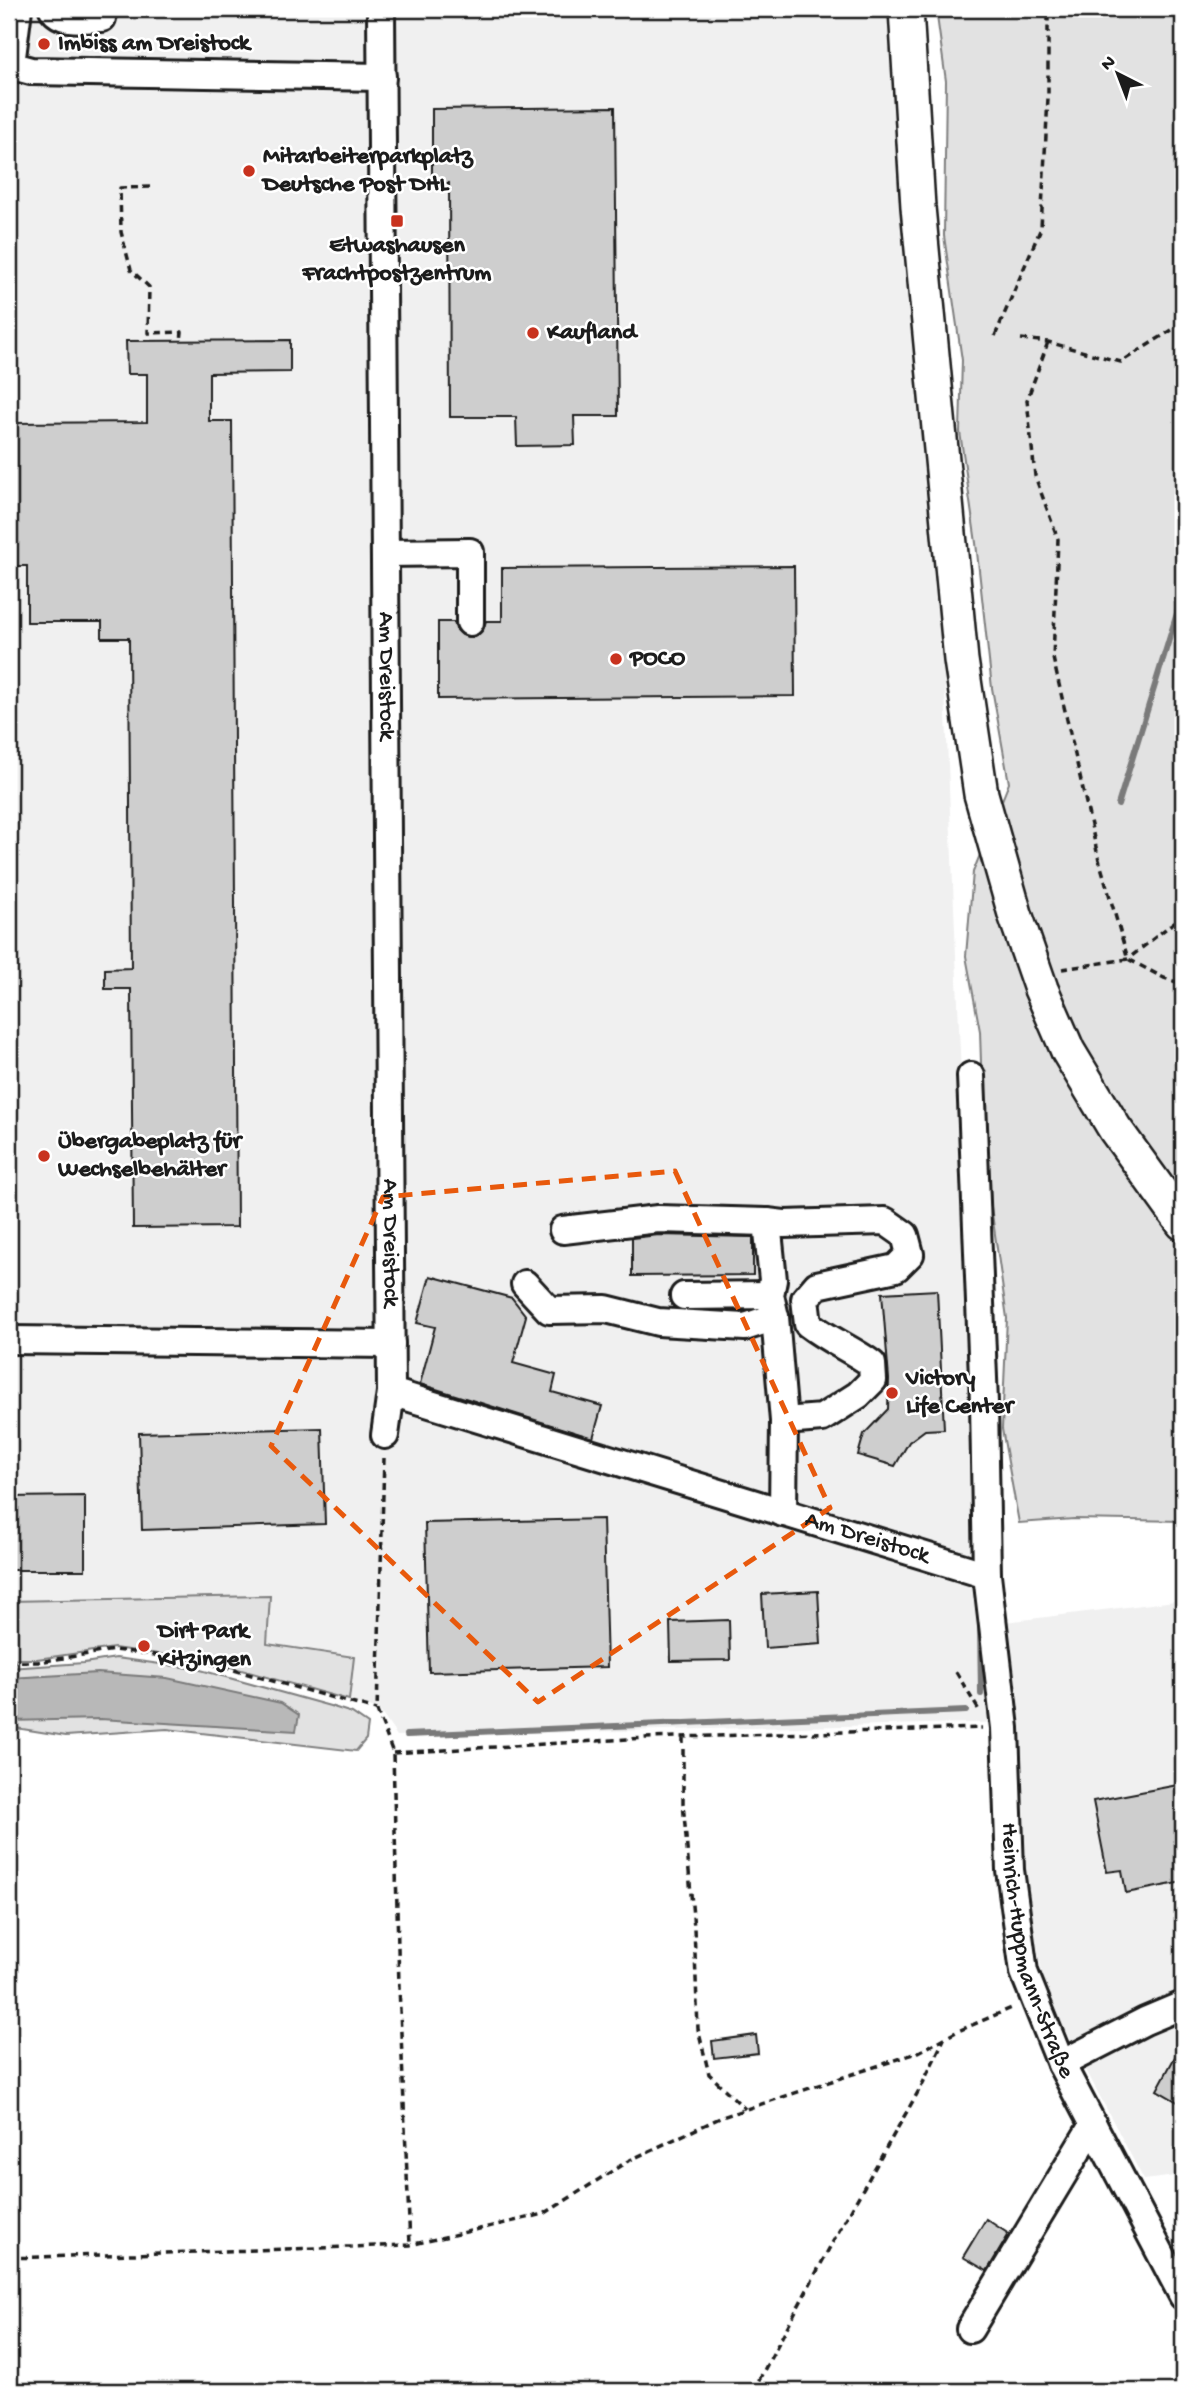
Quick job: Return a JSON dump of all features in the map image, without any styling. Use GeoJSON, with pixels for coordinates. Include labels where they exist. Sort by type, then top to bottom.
{"type":"FeatureCollection","features":[{"type":"Feature","properties":{"kind":"main road"},"geometry":{"type":"LineString","coordinates":[[906,9],[918,207],[961,660],[981,794],[1015,914],[1035,971],[1069,1051],[1115,1129],[1183,1223]]}},
{"type":"Feature","properties":{"kind":"street"},"geometry":{"type":"LineString","coordinates":[[18,9],[10,65],[31,71],[382,78]]}},
{"type":"Feature","properties":{"kind":"street"},"geometry":{"type":"LineString","coordinates":[[53,9],[63,18],[102,18]]}},
{"type":"Feature","properties":{"kind":"street","name":"Am Dreistock"},"geometry":{"type":"LineString","coordinates":[[381,9],[391,1392],[988,1575]]}},
{"type":"Feature","properties":{"kind":"street"},"geometry":{"type":"LineString","coordinates":[[385,553],[470,552],[470,622]]}},
{"type":"Feature","properties":{"kind":"street","name":"Heinrich-Huppmann-Straße"},"geometry":{"type":"LineString","coordinates":[[971,1076],[988,1575],[997,1728],[1010,1870],[1024,1972],[1061,2064],[1183,2297]]}},
{"type":"Feature","properties":{"kind":"street"},"geometry":{"type":"LineString","coordinates":[[563,1230],[659,1219],[784,1224],[886,1221],[905,1235],[910,1254],[896,1268],[817,1285],[805,1299],[808,1324],[828,1339],[872,1363],[873,1380],[858,1395],[822,1418],[784,1421]]}},
{"type":"Feature","properties":{"kind":"street"},"geometry":{"type":"LineString","coordinates":[[766,1222],[784,1421],[783,1513]]}},
{"type":"Feature","properties":{"kind":"street"},"geometry":{"type":"LineString","coordinates":[[525,1284],[550,1310],[606,1309],[658,1322],[745,1327],[773,1306]]}},
{"type":"Feature","properties":{"kind":"street"},"geometry":{"type":"LineString","coordinates":[[684,1296],[773,1306]]}},
{"type":"Feature","properties":{"kind":"street","name":"Am Dreistock"},"geometry":{"type":"LineString","coordinates":[[9,1340],[391,1344]]}},
{"type":"Feature","properties":{"kind":"street"},"geometry":{"type":"LineString","coordinates":[[385,1435],[391,1392]]}},
{"type":"Feature","properties":{"kind":"street"},"geometry":{"type":"LineString","coordinates":[[1061,2064],[1145,2021],[1183,2005]]}},
{"type":"Feature","properties":{"kind":"street"},"geometry":{"type":"LineString","coordinates":[[970,2329],[1093,2125]]}},
{"type":"Feature","properties":{"kind":"path"},"geometry":{"type":"LineString","coordinates":[[995,336],[1041,228],[1048,97],[1048,9]]}},
{"type":"Feature","properties":{"kind":"path"},"geometry":{"type":"LineString","coordinates":[[150,187],[120,188],[121,232],[131,270],[149,287],[148,333],[182,332],[181,341]]}},
{"type":"Feature","properties":{"kind":"path"},"geometry":{"type":"LineString","coordinates":[[1021,339],[1048,342],[1121,362],[1183,323]]}},
{"type":"Feature","properties":{"kind":"path"},"geometry":{"type":"LineString","coordinates":[[1048,342],[1027,400],[1035,476],[1058,539],[1053,658],[1098,856],[1128,959],[1164,978],[1183,984]]}},
{"type":"Feature","properties":{"kind":"path"},"geometry":{"type":"LineString","coordinates":[[1035,971],[1085,967],[1128,959],[1183,915]]}},
{"type":"Feature","properties":{"kind":"path"},"geometry":{"type":"LineString","coordinates":[[385,1435],[377,1711],[393,1753],[410,2245]]}},
{"type":"Feature","properties":{"kind":"path"},"geometry":{"type":"LineString","coordinates":[[9,1662],[38,1662],[114,1650],[209,1663],[377,1711]]}},
{"type":"Feature","properties":{"kind":"path"},"geometry":{"type":"LineString","coordinates":[[956,1672],[997,1728]]}},
{"type":"Feature","properties":{"kind":"path"},"geometry":{"type":"LineString","coordinates":[[393,1753],[646,1738],[997,1728]]}},
{"type":"Feature","properties":{"kind":"path"},"geometry":{"type":"LineString","coordinates":[[682,1737],[683,1803],[701,2048],[709,2074],[746,2110]]}},
{"type":"Feature","properties":{"kind":"path"},"geometry":{"type":"LineString","coordinates":[[9,2258],[410,2245],[544,2214],[628,2161],[722,2117],[917,2053],[1033,1998]]}},
{"type":"Feature","properties":{"kind":"path"},"geometry":{"type":"LineString","coordinates":[[753,2391],[831,2245],[922,2085],[944,2038]]}},
{"type":"Feature","properties":{"kind":"highlighted area"},"geometry":{"type":"Polygon","coordinates":[[[675,1171],[830,1508],[538,1702],[271,1446],[383,1197],[675,1171]]]}},
{"type":"Feature","properties":{"kind":"shaded area"},"geometry":{"type":"Polygon","coordinates":[[[9,9],[888,9],[913,345],[942,619],[964,1148],[999,1581],[1015,1722],[397,1736],[379,1710],[209,1662],[114,1649],[38,1660],[9,1660],[9,9]]]}},
{"type":"Feature","properties":{"kind":"shaded area"},"geometry":{"type":"Polygon","coordinates":[[[936,9],[1183,9],[1183,1521],[1074,1519],[1019,1523],[1002,1429],[1007,1318],[984,1158],[980,1031],[966,956],[973,872],[1009,783],[992,688],[976,543],[960,432],[962,360],[944,236],[946,81],[936,9]]]}},
{"type":"Feature","properties":{"kind":"shaded area","name":"Dirt Park Kitzingen"},"geometry":{"type":"Polygon","coordinates":[[[270,1596],[267,1644],[354,1657],[349,1700],[209,1661],[114,1648],[37,1659],[9,1659],[9,1601],[270,1596]]]}},
{"type":"Feature","properties":{"kind":"shaded area"},"geometry":{"type":"Polygon","coordinates":[[[1183,1600],[1183,2175],[1144,2180],[1046,1994],[1025,1885],[1017,1723],[1005,1622],[1183,1600]]]}},
{"type":"Feature","properties":{"kind":"shaded area"},"geometry":{"type":"Polygon","coordinates":[[[116,1658],[197,1669],[352,1713],[368,1724],[366,1739],[356,1751],[167,1729],[66,1736],[9,1729],[9,1668],[116,1658]]]}},
{"type":"Feature","properties":{"kind":"shaded area"},"geometry":{"type":"Polygon","coordinates":[[[98,1673],[167,1678],[281,1703],[299,1715],[296,1731],[100,1719],[9,1721],[9,1678],[98,1673]]]}},
{"type":"Feature","properties":{"kind":"building","name":"Kaufland"},"geometry":{"type":"Polygon","coordinates":[[[615,107],[618,416],[574,416],[575,445],[517,446],[516,417],[450,417],[449,183],[432,183],[432,109],[615,107]]]}},
{"type":"Feature","properties":{"kind":"building"},"geometry":{"type":"Polygon","coordinates":[[[290,340],[290,372],[209,373],[209,421],[232,421],[237,1227],[133,1228],[131,989],[105,989],[105,969],[131,968],[129,638],[102,638],[102,622],[27,622],[27,566],[9,566],[9,423],[147,422],[147,374],[127,374],[126,341],[290,340]]]}},
{"type":"Feature","properties":{"kind":"building","name":"POCO"},"geometry":{"type":"Polygon","coordinates":[[[794,566],[795,696],[438,699],[438,622],[454,622],[462,635],[471,638],[483,630],[486,621],[502,621],[502,568],[794,566]]]}},
{"type":"Feature","properties":{"kind":"building"},"geometry":{"type":"Polygon","coordinates":[[[659,1235],[753,1237],[753,1275],[632,1276],[632,1238],[659,1235]]]}},
{"type":"Feature","properties":{"kind":"building"},"geometry":{"type":"Polygon","coordinates":[[[430,1276],[512,1298],[526,1316],[513,1363],[556,1375],[552,1392],[602,1406],[593,1438],[420,1384],[435,1327],[417,1323],[430,1276]]]}},
{"type":"Feature","properties":{"kind":"building"},"geometry":{"type":"Polygon","coordinates":[[[937,1290],[944,1429],[925,1430],[909,1442],[895,1466],[858,1455],[864,1434],[888,1409],[889,1379],[882,1293],[937,1290]]]}},
{"type":"Feature","properties":{"kind":"building"},"geometry":{"type":"Polygon","coordinates":[[[322,1428],[325,1524],[142,1530],[139,1433],[322,1428]]]}},
{"type":"Feature","properties":{"kind":"building"},"geometry":{"type":"Polygon","coordinates":[[[85,1496],[85,1570],[9,1570],[9,1497],[85,1496]]]}},
{"type":"Feature","properties":{"kind":"building"},"geometry":{"type":"Polygon","coordinates":[[[603,1519],[607,1667],[429,1672],[425,1523],[603,1519]]]}},
{"type":"Feature","properties":{"kind":"building"},"geometry":{"type":"Polygon","coordinates":[[[818,1591],[821,1644],[765,1648],[762,1594],[818,1591]]]}},
{"type":"Feature","properties":{"kind":"building"},"geometry":{"type":"Polygon","coordinates":[[[729,1620],[730,1660],[671,1661],[670,1622],[729,1620]]]}},
{"type":"Feature","properties":{"kind":"building"},"geometry":{"type":"Polygon","coordinates":[[[1183,1784],[1183,1882],[1126,1893],[1122,1870],[1107,1872],[1093,1801],[1183,1784]]]}},
{"type":"Feature","properties":{"kind":"building"},"geometry":{"type":"Polygon","coordinates":[[[756,2035],[758,2053],[714,2058],[712,2041],[756,2035]]]}},
{"type":"Feature","properties":{"kind":"building"},"geometry":{"type":"Polygon","coordinates":[[[1183,2042],[1183,2105],[1157,2090],[1183,2042]]]}},
{"type":"Feature","properties":{"kind":"building"},"geometry":{"type":"Polygon","coordinates":[[[986,2219],[1009,2234],[987,2271],[963,2257],[986,2219]]]}},
{"type":"Feature","properties":{"kind":"waterway"},"geometry":{"type":"LineString","coordinates":[[1118,805],[1183,594]]}},
{"type":"Feature","properties":{"kind":"waterway"},"geometry":{"type":"LineString","coordinates":[[980,1624],[981,1694]]}},
{"type":"Feature","properties":{"kind":"waterway"},"geometry":{"type":"LineString","coordinates":[[407,1735],[966,1711]]}},
{"type":"Feature","properties":{"kind":"place","name":"Imbiss am Dreistock"},"geometry":{"type":"Point","coordinates":[44,44]}},
{"type":"Feature","properties":{"kind":"place","name":"Mitarbeiterparkplatz Deutsche Post DHL"},"geometry":{"type":"Point","coordinates":[249,171]}},
{"type":"Feature","properties":{"kind":"place","name":"Etwashausen Frachtpostzentrum"},"geometry":{"type":"Point","coordinates":[397,221]}},
{"type":"Feature","properties":{"kind":"place","name":"Kaufland"},"geometry":{"type":"Point","coordinates":[533,333]}},
{"type":"Feature","properties":{"kind":"place","name":"POCO"},"geometry":{"type":"Point","coordinates":[616,659]}},
{"type":"Feature","properties":{"kind":"place","name":"Übergabeplatz für Wechselbehälter"},"geometry":{"type":"Point","coordinates":[44,1156]}},
{"type":"Feature","properties":{"kind":"place","name":"Victory Life Center"},"geometry":{"type":"Point","coordinates":[892,1393]}},
{"type":"Feature","properties":{"kind":"place","name":"Dirt Park Kitzingen"},"geometry":{"type":"Point","coordinates":[144,1646]}}]}
